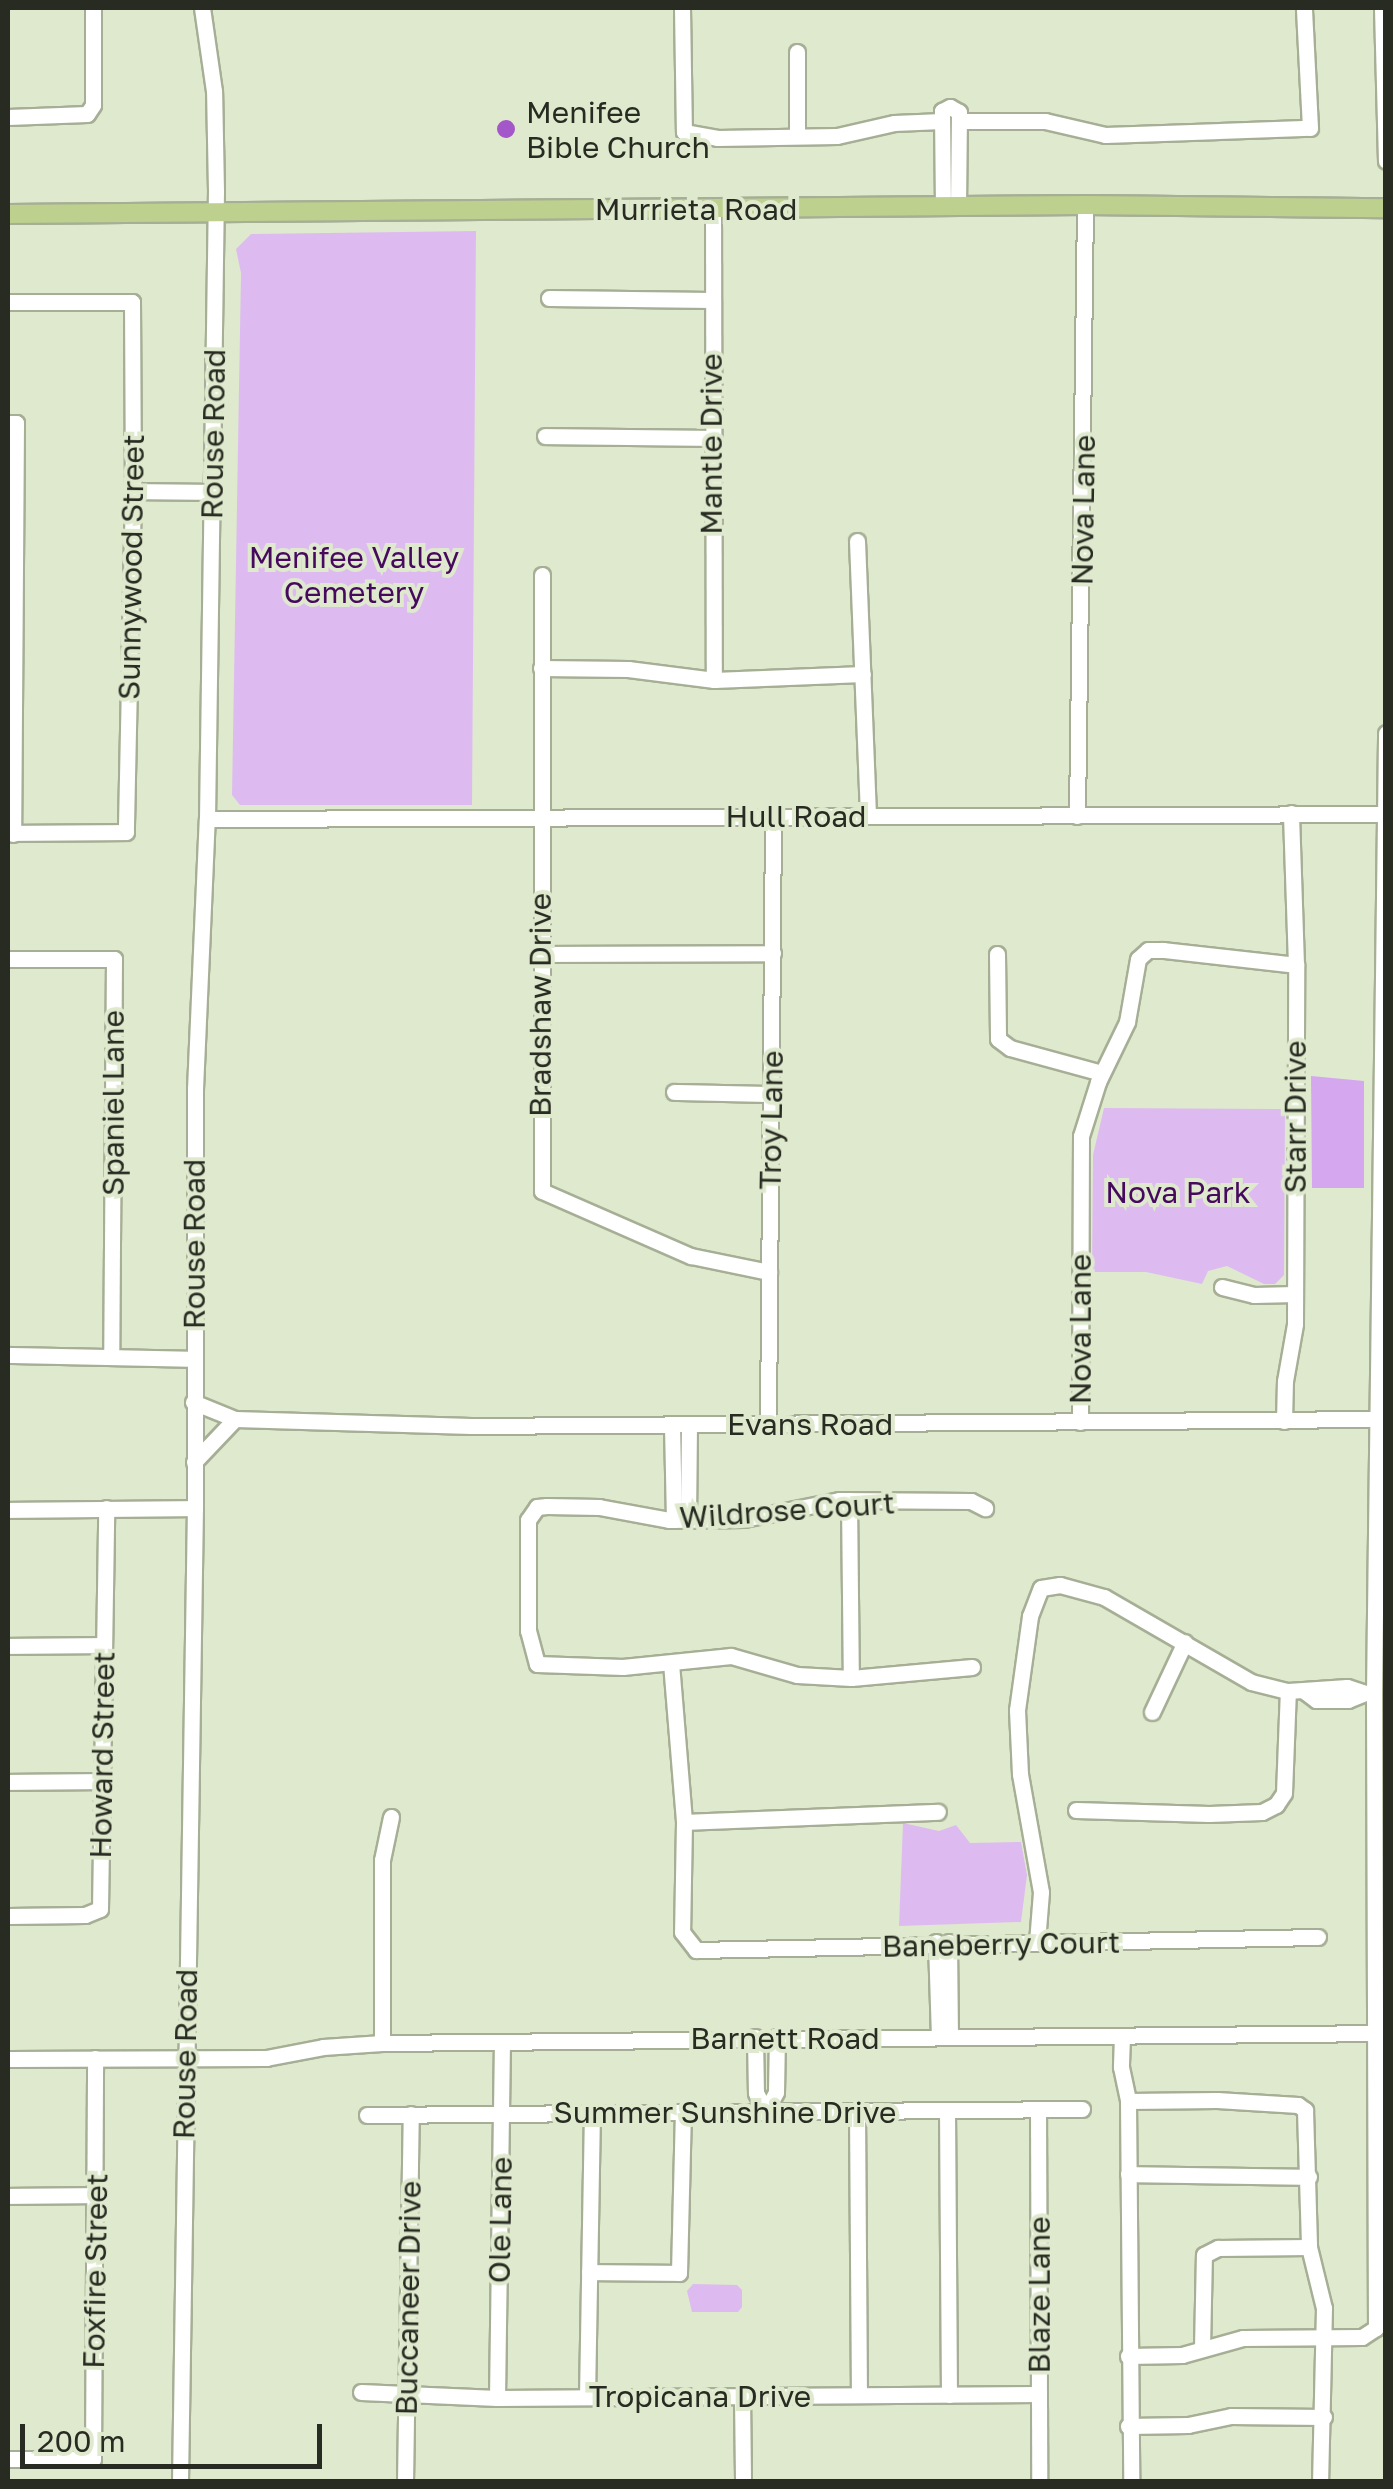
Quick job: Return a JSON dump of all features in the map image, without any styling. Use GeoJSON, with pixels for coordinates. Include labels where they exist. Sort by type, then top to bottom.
{"type":"FeatureCollection","features":[{"type":"Feature","properties":{"kind":"main road","name":"Murrieta Road"},"geometry":{"type":"LineString","coordinates":[[8,214],[1085,205],[1386,208]]}},
{"type":"Feature","properties":{"kind":"street"},"geometry":{"type":"LineString","coordinates":[[8,117],[87,114],[93,104],[93,8]]}},
{"type":"Feature","properties":{"kind":"street","name":"Rouse Road"},"geometry":{"type":"LineString","coordinates":[[180,2482],[195,1508],[195,1089],[207,819],[216,211],[214,92],[202,8]]}},
{"type":"Feature","properties":{"kind":"street"},"geometry":{"type":"LineString","coordinates":[[682,8],[684,132],[717,138],[837,136],[894,123],[951,121],[1045,121],[1105,135],[1310,128],[1304,8]]}},
{"type":"Feature","properties":{"kind":"street"},"geometry":{"type":"LineString","coordinates":[[1382,8],[1386,161]]}},
{"type":"Feature","properties":{"kind":"street"},"geometry":{"type":"LineString","coordinates":[[796,136],[797,52]]}},
{"type":"Feature","properties":{"kind":"street"},"geometry":{"type":"LineString","coordinates":[[951,121],[951,207]]}},
{"type":"Feature","properties":{"kind":"street","name":"Nova Lane"},"geometry":{"type":"LineString","coordinates":[[1078,816],[1085,205]]}},
{"type":"Feature","properties":{"kind":"street","name":"Mantle Drive"},"geometry":{"type":"LineString","coordinates":[[713,208],[714,680]]}},
{"type":"Feature","properties":{"kind":"street"},"geometry":{"type":"LineString","coordinates":[[549,298],[712,300]]}},
{"type":"Feature","properties":{"kind":"street","name":"Sunnywood Street"},"geometry":{"type":"LineString","coordinates":[[8,302],[132,302],[133,491],[126,832],[10,834]]}},
{"type":"Feature","properties":{"kind":"street"},"geometry":{"type":"LineString","coordinates":[[10,834],[12,423]]}},
{"type":"Feature","properties":{"kind":"street"},"geometry":{"type":"LineString","coordinates":[[545,436],[711,438]]}},
{"type":"Feature","properties":{"kind":"street"},"geometry":{"type":"LineString","coordinates":[[133,491],[212,492]]}},
{"type":"Feature","properties":{"kind":"street"},"geometry":{"type":"LineString","coordinates":[[856,541],[856,619],[863,674],[868,816]]}},
{"type":"Feature","properties":{"kind":"street","name":"Bradshaw Drive"},"geometry":{"type":"LineString","coordinates":[[542,575],[542,1191],[691,1256],[769,1272]]}},
{"type":"Feature","properties":{"kind":"street"},"geometry":{"type":"LineString","coordinates":[[540,668],[628,669],[714,680],[863,674]]}},
{"type":"Feature","properties":{"kind":"street"},"geometry":{"type":"LineString","coordinates":[[1128,2356],[1182,2355],[1242,2338],[1362,2338],[1376,2328],[1380,2033],[1369,1693],[1381,1420],[1386,733]]}},
{"type":"Feature","properties":{"kind":"street","name":"Starr Drive"},"geometry":{"type":"LineString","coordinates":[[1284,1421],[1295,1294],[1296,964],[1290,813]]}},
{"type":"Feature","properties":{"kind":"street","name":"Hull Road"},"geometry":{"type":"LineString","coordinates":[[207,819],[1385,814]]}},
{"type":"Feature","properties":{"kind":"street","name":"Troy Lane"},"geometry":{"type":"LineString","coordinates":[[768,1424],[773,816]]}},
{"type":"Feature","properties":{"kind":"street","name":"Nova Lane"},"geometry":{"type":"LineString","coordinates":[[1080,1422],[1081,1136],[1102,1074],[1127,1022],[1138,959],[1148,950],[1296,964]]}},
{"type":"Feature","properties":{"kind":"street"},"geometry":{"type":"LineString","coordinates":[[540,954],[773,953]]}},
{"type":"Feature","properties":{"kind":"street"},"geometry":{"type":"LineString","coordinates":[[997,954],[998,1039],[1010,1048],[1102,1074]]}},
{"type":"Feature","properties":{"kind":"street","name":"Spaniel Lane"},"geometry":{"type":"LineString","coordinates":[[8,959],[114,959],[111,1354]]}},
{"type":"Feature","properties":{"kind":"street"},"geometry":{"type":"LineString","coordinates":[[674,1092],[772,1094]]}},
{"type":"Feature","properties":{"kind":"street"},"geometry":{"type":"LineString","coordinates":[[1222,1287],[1254,1295],[1295,1294]]}},
{"type":"Feature","properties":{"kind":"street"},"geometry":{"type":"LineString","coordinates":[[8,1354],[194,1359]]}},
{"type":"Feature","properties":{"kind":"street","name":"Evans Road"},"geometry":{"type":"LineString","coordinates":[[193,1402],[235,1419],[472,1426],[1381,1420]]}},
{"type":"Feature","properties":{"kind":"street"},"geometry":{"type":"LineString","coordinates":[[194,1462],[235,1419]]}},
{"type":"Feature","properties":{"kind":"street"},"geometry":{"type":"LineString","coordinates":[[681,1425],[681,1520]]}},
{"type":"Feature","properties":{"kind":"street"},"geometry":{"type":"LineString","coordinates":[[848,1500],[851,1678]]}},
{"type":"Feature","properties":{"kind":"street","name":"Wildrose Court"},"geometry":{"type":"LineString","coordinates":[[671,1663],[623,1667],[538,1664],[528,1630],[530,1513],[547,1506],[579,1506],[681,1520],[744,1519],[848,1500],[972,1500],[986,1508]]}},
{"type":"Feature","properties":{"kind":"street","name":"Howard Street"},"geometry":{"type":"LineString","coordinates":[[8,1916],[85,1915],[100,1908],[106,1508]]}},
{"type":"Feature","properties":{"kind":"street"},"geometry":{"type":"LineString","coordinates":[[8,1510],[195,1508]]}},
{"type":"Feature","properties":{"kind":"street"},"geometry":{"type":"LineString","coordinates":[[1038,1942],[1041,1892],[1020,1774],[1017,1710],[1030,1616],[1041,1588],[1060,1585],[1104,1597],[1250,1682],[1296,1691],[1316,1700],[1348,1700],[1369,1693]]}},
{"type":"Feature","properties":{"kind":"street"},"geometry":{"type":"LineString","coordinates":[[1152,1712],[1186,1642]]}},
{"type":"Feature","properties":{"kind":"street"},"geometry":{"type":"LineString","coordinates":[[8,1646],[104,1645]]}},
{"type":"Feature","properties":{"kind":"street"},"geometry":{"type":"LineString","coordinates":[[938,1812],[684,1822],[671,1663],[731,1656],[797,1675],[851,1678],[972,1667]]}},
{"type":"Feature","properties":{"kind":"street"},"geometry":{"type":"LineString","coordinates":[[1076,1810],[1208,1814],[1262,1812],[1276,1805],[1284,1794],[1296,1691]]}},
{"type":"Feature","properties":{"kind":"street"},"geometry":{"type":"LineString","coordinates":[[8,1782],[102,1781]]}},
{"type":"Feature","properties":{"kind":"street"},"geometry":{"type":"LineString","coordinates":[[382,2044],[382,1860],[391,1817]]}},
{"type":"Feature","properties":{"kind":"street","name":"Baneberry Court"},"geometry":{"type":"LineString","coordinates":[[684,1822],[682,1932],[696,1950],[1318,1937]]}},
{"type":"Feature","properties":{"kind":"street"},"geometry":{"type":"LineString","coordinates":[[943,1942],[945,2037]]}},
{"type":"Feature","properties":{"kind":"street","name":"Barnett Road"},"geometry":{"type":"LineString","coordinates":[[8,2059],[266,2058],[323,2047],[382,2044],[1380,2033]]}},
{"type":"Feature","properties":{"kind":"street"},"geometry":{"type":"LineString","coordinates":[[1122,2036],[1128,2101],[1131,2482]]}},
{"type":"Feature","properties":{"kind":"street"},"geometry":{"type":"LineString","coordinates":[[755,2037],[756,2093],[766,2112]]}},
{"type":"Feature","properties":{"kind":"street"},"geometry":{"type":"LineString","coordinates":[[766,2112],[776,2092],[776,2038]]}},
{"type":"Feature","properties":{"kind":"street","name":"Ole Lane"},"geometry":{"type":"LineString","coordinates":[[497,2398],[502,2043]]}},
{"type":"Feature","properties":{"kind":"street","name":"Foxfire Street"},"geometry":{"type":"LineString","coordinates":[[8,2458],[93,2459],[96,2058]]}},
{"type":"Feature","properties":{"kind":"street"},"geometry":{"type":"LineString","coordinates":[[1128,2101],[1298,2104],[1309,2118],[1309,2247],[1322,2298],[1324,2338],[1320,2482]]}},
{"type":"Feature","properties":{"kind":"street","name":"Blaze Lane"},"geometry":{"type":"LineString","coordinates":[[1038,2109],[1040,2482]]}},
{"type":"Feature","properties":{"kind":"street","name":"Summer Sunshine Drive"},"geometry":{"type":"LineString","coordinates":[[368,2115],[1082,2109]]}},
{"type":"Feature","properties":{"kind":"street"},"geometry":{"type":"LineString","coordinates":[[947,2110],[949,2394]]}},
{"type":"Feature","properties":{"kind":"street"},"geometry":{"type":"LineString","coordinates":[[857,2111],[860,2395]]}},
{"type":"Feature","properties":{"kind":"street"},"geometry":{"type":"LineString","coordinates":[[589,2272],[680,2274],[683,2112]]}},
{"type":"Feature","properties":{"kind":"street"},"geometry":{"type":"LineString","coordinates":[[586,2397],[592,2113]]}},
{"type":"Feature","properties":{"kind":"street","name":"Buccaneer Drive"},"geometry":{"type":"LineString","coordinates":[[405,2482],[411,2114]]}},
{"type":"Feature","properties":{"kind":"street"},"geometry":{"type":"LineString","coordinates":[[1128,2174],[1309,2177]]}},
{"type":"Feature","properties":{"kind":"street"},"geometry":{"type":"LineString","coordinates":[[8,2196],[97,2195]]}},
{"type":"Feature","properties":{"kind":"street"},"geometry":{"type":"LineString","coordinates":[[1202,2348],[1204,2254],[1218,2248],[1309,2247]]}},
{"type":"Feature","properties":{"kind":"street","name":"Tropicana Drive"},"geometry":{"type":"LineString","coordinates":[[361,2392],[497,2398],[1039,2394]]}},
{"type":"Feature","properties":{"kind":"street"},"geometry":{"type":"LineString","coordinates":[[742,2396],[743,2482]]}},
{"type":"Feature","properties":{"kind":"street"},"geometry":{"type":"LineString","coordinates":[[1128,2426],[1188,2425],[1232,2416],[1324,2417]]}},
{"type":"Feature","properties":{"kind":"green space","name":"Menifee Valley Cemetery"},"geometry":{"type":"Polygon","coordinates":[[[476,231],[472,805],[240,805],[232,795],[241,273],[236,249],[251,234],[476,231]]]}},
{"type":"Feature","properties":{"kind":"green space","name":"Nova Park"},"geometry":{"type":"Polygon","coordinates":[[[1104,1108],[1285,1109],[1284,1275],[1275,1284],[1264,1284],[1227,1266],[1208,1271],[1202,1284],[1146,1272],[1092,1272],[1093,1155],[1104,1108]]]}},
{"type":"Feature","properties":{"kind":"green space"},"geometry":{"type":"Polygon","coordinates":[[[1385,1429],[1386,2028],[1380,2028],[1385,1429]]]}},
{"type":"Feature","properties":{"kind":"green space"},"geometry":{"type":"Polygon","coordinates":[[[903,1823],[939,1831],[956,1825],[970,1843],[1021,1842],[1027,1875],[1021,1922],[899,1926],[903,1823]]]}},
{"type":"Feature","properties":{"kind":"green space"},"geometry":{"type":"Polygon","coordinates":[[[693,2284],[737,2285],[742,2290],[742,2307],[738,2312],[692,2312],[687,2291],[693,2284]]]}},
{"type":"Feature","properties":{"kind":"shaded area"},"geometry":{"type":"Polygon","coordinates":[[[1311,1076],[1364,1081],[1364,1188],[1312,1188],[1311,1076]]]}},
{"type":"Feature","properties":{"kind":"place","name":"Menifee Bible Church"},"geometry":{"type":"Point","coordinates":[506,129]}}]}
